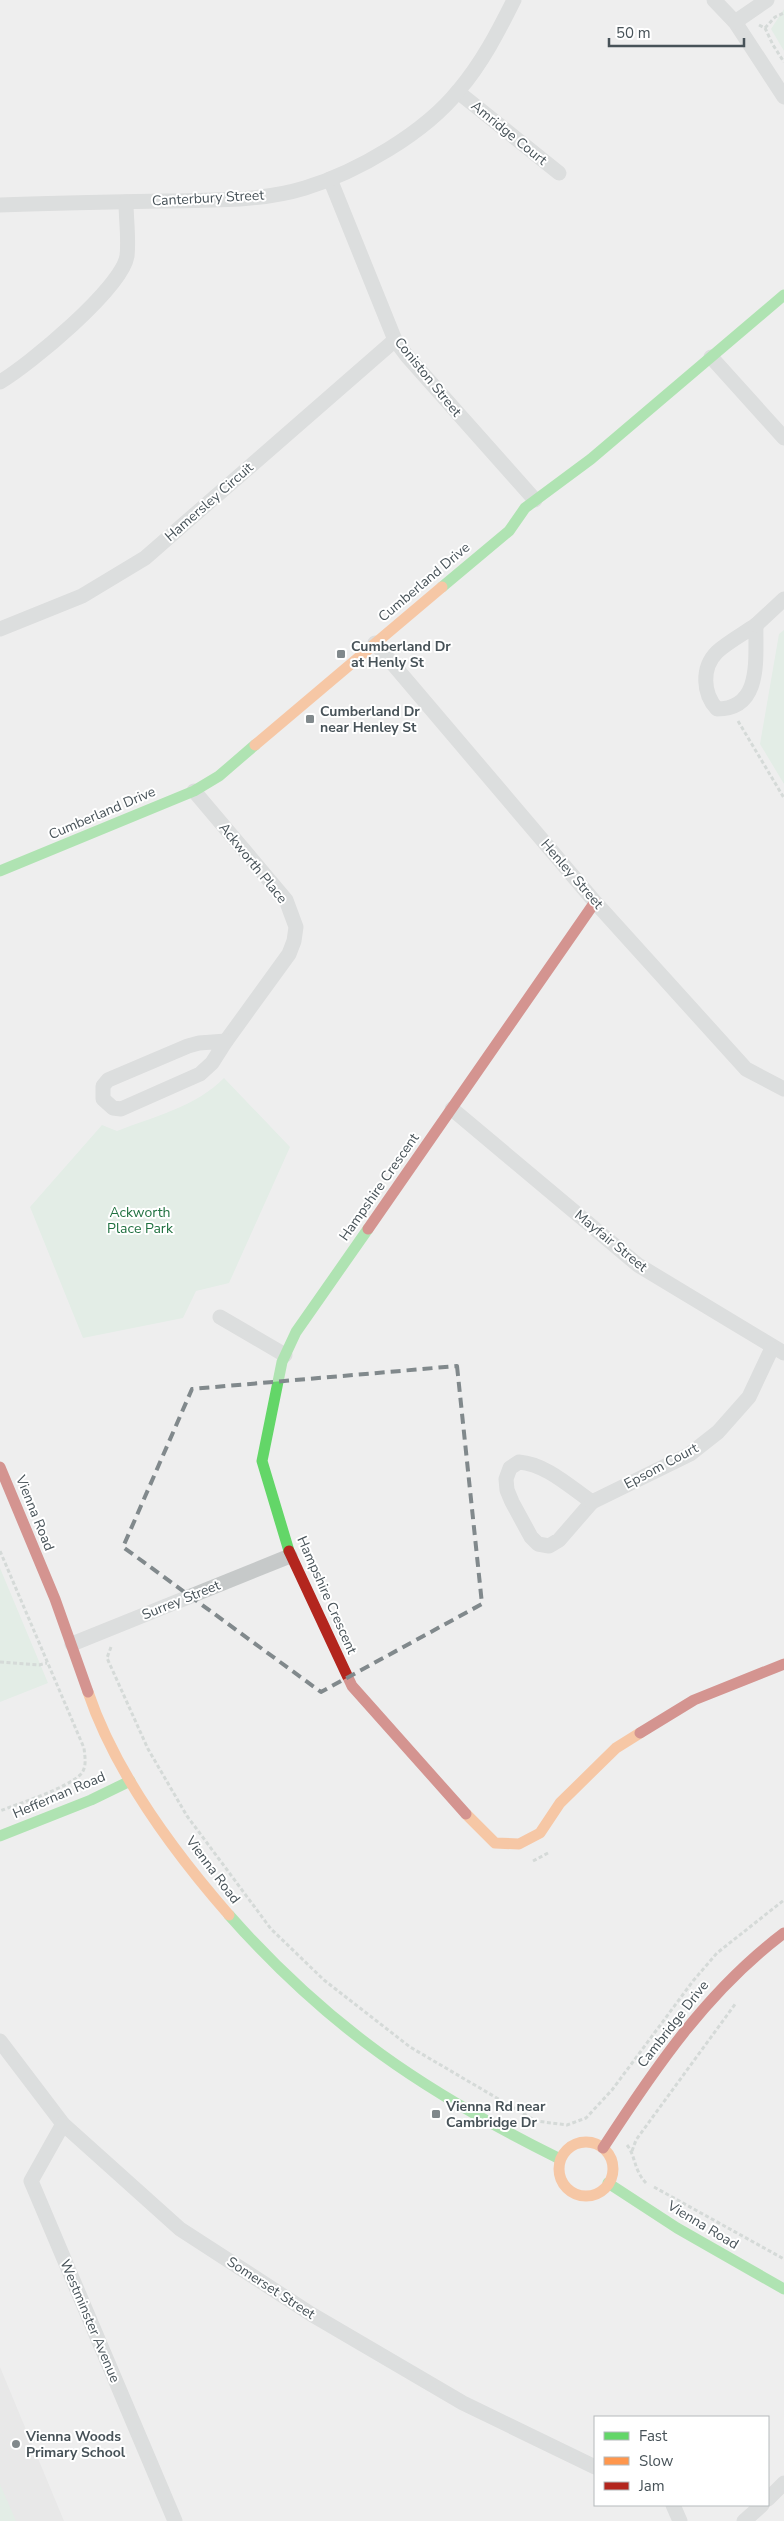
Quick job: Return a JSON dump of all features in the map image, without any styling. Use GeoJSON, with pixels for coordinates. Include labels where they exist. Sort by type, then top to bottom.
{"type":"FeatureCollection","features":[{"type":"Feature","properties":{"kind":"street","name":"Canterbury Street"},"geometry":{"type":"LineString","coordinates":[[0,205],[230,200],[304,189],[330,179],[367,162],[409,136],[458,92],[496,37],[514,0]]}},
{"type":"Feature","properties":{"kind":"street"},"geometry":{"type":"LineString","coordinates":[[714,0],[735,22],[784,97]]}},
{"type":"Feature","properties":{"kind":"street"},"geometry":{"type":"LineString","coordinates":[[735,22],[768,0]]}},
{"type":"Feature","properties":{"kind":"street","name":"Amridge Court"},"geometry":{"type":"LineString","coordinates":[[458,92],[559,173]]}},
{"type":"Feature","properties":{"kind":"street","name":"Coniston Street"},"geometry":{"type":"LineString","coordinates":[[330,179],[395,340],[407,356],[535,500]]}},
{"type":"Feature","properties":{"kind":"street"},"geometry":{"type":"LineString","coordinates":[[0,382],[20,370],[110,288],[127,257],[126,202]]}},
{"type":"Feature","properties":{"kind":"street","name":"Cumberland Drive"},"geometry":{"type":"LineString","coordinates":[[0,871],[194,791],[219,776],[374,643],[509,531],[525,508],[568,478],[784,295]]}},
{"type":"Feature","properties":{"kind":"street","name":"Hamersley Circuit"},"geometry":{"type":"LineString","coordinates":[[0,629],[82,596],[145,558],[395,340]]}},
{"type":"Feature","properties":{"kind":"street"},"geometry":{"type":"LineString","coordinates":[[711,357],[784,438]]}},
{"type":"Feature","properties":{"kind":"street"},"geometry":{"type":"LineString","coordinates":[[756,625],[755,673],[751,690],[741,704],[729,709],[718,709],[710,701],[706,688],[706,672],[716,653],[756,625],[784,599]]}},
{"type":"Feature","properties":{"kind":"street","name":"Henley Street"},"geometry":{"type":"LineString","coordinates":[[374,643],[595,902],[746,1070],[784,1089]]}},
{"type":"Feature","properties":{"kind":"street","name":"Ackworth Place"},"geometry":{"type":"LineString","coordinates":[[194,791],[286,900],[296,927],[294,941],[289,954],[212,1063],[200,1074],[121,1109],[113,1108],[103,1099],[103,1086],[108,1080],[188,1046],[226,1041]]}},
{"type":"Feature","properties":{"kind":"street","name":"Hampshire Crescent"},"geometry":{"type":"LineString","coordinates":[[595,902],[296,1332],[285,1355],[262,1461],[290,1556],[352,1686],[483,1833],[496,1843],[519,1844],[540,1833],[560,1803],[616,1748],[694,1700],[784,1664]]}},
{"type":"Feature","properties":{"kind":"street","name":"Mayfair Street"},"geometry":{"type":"LineString","coordinates":[[452,1109],[638,1265],[778,1350]]}},
{"type":"Feature","properties":{"kind":"street"},"geometry":{"type":"LineString","coordinates":[[220,1317],[285,1355]]}},
{"type":"Feature","properties":{"kind":"street","name":"Epsom Court"},"geometry":{"type":"LineString","coordinates":[[592,1502],[543,1468],[531,1463],[519,1462],[510,1468],[506,1479],[507,1490],[531,1537],[543,1546],[550,1546],[559,1540],[592,1502],[690,1454],[718,1432],[749,1397],[778,1350]]}},
{"type":"Feature","properties":{"kind":"street","name":"Vienna Road"},"geometry":{"type":"LineString","coordinates":[[0,1467],[72,1644],[90,1700],[112,1750],[130,1781],[206,1890],[253,1945],[309,2000],[368,2048],[422,2085],[482,2120],[560,2159]]}},
{"type":"Feature","properties":{"kind":"street","name":"Surrey Street"},"geometry":{"type":"LineString","coordinates":[[72,1644],[290,1556]]}},
{"type":"Feature","properties":{"kind":"street","name":"Heffernan Road"},"geometry":{"type":"LineString","coordinates":[[0,1836],[91,1800],[130,1781]]}},
{"type":"Feature","properties":{"kind":"street","name":"Cambridge Drive"},"geometry":{"type":"LineString","coordinates":[[603,2148],[640,2090],[716,1992],[768,1944],[784,1933]]}},
{"type":"Feature","properties":{"kind":"street","name":"Somerset Street"},"geometry":{"type":"LineString","coordinates":[[0,2041],[63,2124],[180,2229],[311,2314],[463,2403],[594,2466]]}},
{"type":"Feature","properties":{"kind":"street","name":"Westminster Avenue"},"geometry":{"type":"LineString","coordinates":[[63,2124],[31,2181],[175,2521]]}},
{"type":"Feature","properties":{"kind":"street"},"geometry":{"type":"LineString","coordinates":[[588,2142],[603,2148],[612,2161],[612,2176],[608,2183],[595,2194],[577,2195],[564,2184],[560,2177],[560,2159],[571,2146],[588,2142]]}},
{"type":"Feature","properties":{"kind":"street","name":"Vienna Road"},"geometry":{"type":"LineString","coordinates":[[608,2183],[677,2228],[784,2289]]}},
{"type":"Feature","properties":{"kind":"street"},"geometry":{"type":"LineString","coordinates":[[769,2498],[784,2483]]}},
{"type":"Feature","properties":{"kind":"street"},"geometry":{"type":"LineString","coordinates":[[673,2506],[680,2521]]}},
{"type":"Feature","properties":{"kind":"street"},"geometry":{"type":"LineString","coordinates":[[744,2521],[761,2506]]}},
{"type":"Feature","properties":{"kind":"path"},"geometry":{"type":"LineString","coordinates":[[750,12],[760,26],[766,28]]}},
{"type":"Feature","properties":{"kind":"path"},"geometry":{"type":"LineString","coordinates":[[766,28],[774,17],[784,13]]}},
{"type":"Feature","properties":{"kind":"path"},"geometry":{"type":"LineString","coordinates":[[766,28],[772,45],[784,62]]}},
{"type":"Feature","properties":{"kind":"path"},"geometry":{"type":"LineString","coordinates":[[729,709],[784,798]]}},
{"type":"Feature","properties":{"kind":"path"},"geometry":{"type":"LineString","coordinates":[[0,1551],[84,1748],[86,1763],[82,1774],[68,1783],[0,1811]]}},
{"type":"Feature","properties":{"kind":"path"},"geometry":{"type":"LineString","coordinates":[[112,1645],[108,1651],[107,1658],[148,1749],[187,1816],[271,1929],[324,1980],[410,2046],[448,2070],[536,2121],[567,2125],[582,2121],[591,2113],[632,2151]]}},
{"type":"Feature","properties":{"kind":"path"},"geometry":{"type":"LineString","coordinates":[[0,1662],[39,1666],[47,1663]]}},
{"type":"Feature","properties":{"kind":"path"},"geometry":{"type":"LineString","coordinates":[[523,1864],[546,1856],[552,1849]]}},
{"type":"Feature","properties":{"kind":"path"},"geometry":{"type":"LineString","coordinates":[[737,2000],[636,2140],[632,2151],[635,2167],[646,2182],[784,2260]]}},
{"type":"Feature","properties":{"kind":"highlighted area"},"geometry":{"type":"Polygon","coordinates":[[[457,1366],[482,1604],[321,1692],[123,1547],[192,1389],[457,1366]]]}},
{"type":"Feature","properties":{"kind":"shaded area","name":"Vienna Woods Primary School"},"geometry":{"type":"Polygon","coordinates":[[[0,2367],[64,2521],[0,2521],[0,2367]]]}},
{"type":"Feature","properties":{"kind":"green space"},"geometry":{"type":"Polygon","coordinates":[[[784,9],[784,51],[771,29],[784,9]]]}},
{"type":"Feature","properties":{"kind":"green space"},"geometry":{"type":"Polygon","coordinates":[[[784,630],[784,784],[760,744],[779,634],[784,630]]]}},
{"type":"Feature","properties":{"kind":"green space","name":"Ackworth Place Park"},"geometry":{"type":"Polygon","coordinates":[[[224,1078],[290,1147],[229,1283],[196,1291],[183,1318],[83,1338],[30,1207],[102,1125],[117,1131],[174,1110],[201,1096],[224,1078]]]}},
{"type":"Feature","properties":{"kind":"green space"},"geometry":{"type":"Polygon","coordinates":[[[0,1568],[48,1683],[0,1702],[0,1568]]]}},
{"type":"Feature","properties":{"kind":"green space"},"geometry":{"type":"Polygon","coordinates":[[[0,2484],[16,2521],[0,2521],[0,2484]]]}},
{"type":"Feature","properties":{"kind":"traffic: fast"},"geometry":{"type":"LineString","coordinates":[[442,587],[509,531],[525,508],[591,459],[784,295]]}},
{"type":"Feature","properties":{"kind":"traffic: fast"},"geometry":{"type":"LineString","coordinates":[[0,871],[194,791],[219,776],[255,745]]}},
{"type":"Feature","properties":{"kind":"traffic: fast"},"geometry":{"type":"LineString","coordinates":[[289,1551],[262,1461],[282,1362],[296,1332],[368,1229]]}},
{"type":"Feature","properties":{"kind":"traffic: fast"},"geometry":{"type":"LineString","coordinates":[[0,1836],[91,1800],[130,1781]]}},
{"type":"Feature","properties":{"kind":"traffic: fast"},"geometry":{"type":"LineString","coordinates":[[229,1915],[304,1992],[382,2055],[466,2109],[560,2159]]}},
{"type":"Feature","properties":{"kind":"traffic: fast"},"geometry":{"type":"LineString","coordinates":[[608,2183],[677,2228],[784,2289]]}},
{"type":"Feature","properties":{"kind":"traffic: slow"},"geometry":{"type":"LineString","coordinates":[[255,745],[442,587]]}},
{"type":"Feature","properties":{"kind":"traffic: slow"},"geometry":{"type":"LineString","coordinates":[[88,1692],[114,1752],[148,1810],[167,1838],[229,1915]]}},
{"type":"Feature","properties":{"kind":"traffic: slow"},"geometry":{"type":"LineString","coordinates":[[466,1814],[495,1843],[519,1844],[540,1833],[560,1803],[616,1748],[640,1733]]}},
{"type":"Feature","properties":{"kind":"traffic: slow"},"geometry":{"type":"LineString","coordinates":[[586,2142],[596,2144],[605,2150],[611,2159],[613,2169],[611,2179],[605,2188],[596,2194],[586,2196],[576,2194],[567,2188],[561,2179],[559,2169],[561,2159],[567,2150],[576,2144],[586,2142]]}},
{"type":"Feature","properties":{"kind":"traffic: jam"},"geometry":{"type":"LineString","coordinates":[[368,1229],[595,902]]}},
{"type":"Feature","properties":{"kind":"traffic: jam"},"geometry":{"type":"LineString","coordinates":[[0,1467],[55,1599],[88,1692]]}},
{"type":"Feature","properties":{"kind":"traffic: jam"},"geometry":{"type":"LineString","coordinates":[[289,1551],[352,1686],[466,1814]]}},
{"type":"Feature","properties":{"kind":"traffic: jam"},"geometry":{"type":"LineString","coordinates":[[640,1733],[694,1700],[784,1664]]}},
{"type":"Feature","properties":{"kind":"traffic: jam"},"geometry":{"type":"LineString","coordinates":[[603,2148],[642,2089],[684,2032],[731,1980],[784,1933]]}},
{"type":"Feature","properties":{"kind":"place","name":"Cumberland Dr at Henly St"},"geometry":{"type":"Point","coordinates":[341,654]}},
{"type":"Feature","properties":{"kind":"place","name":"Cumberland Dr near Henley St"},"geometry":{"type":"Point","coordinates":[310,719]}},
{"type":"Feature","properties":{"kind":"place","name":"Vienna Rd near Cambridge Dr"},"geometry":{"type":"Point","coordinates":[436,2114]}},
{"type":"Feature","properties":{"kind":"place","name":"Vienna Woods Primary School"},"geometry":{"type":"Point","coordinates":[16,2444]}}]}
